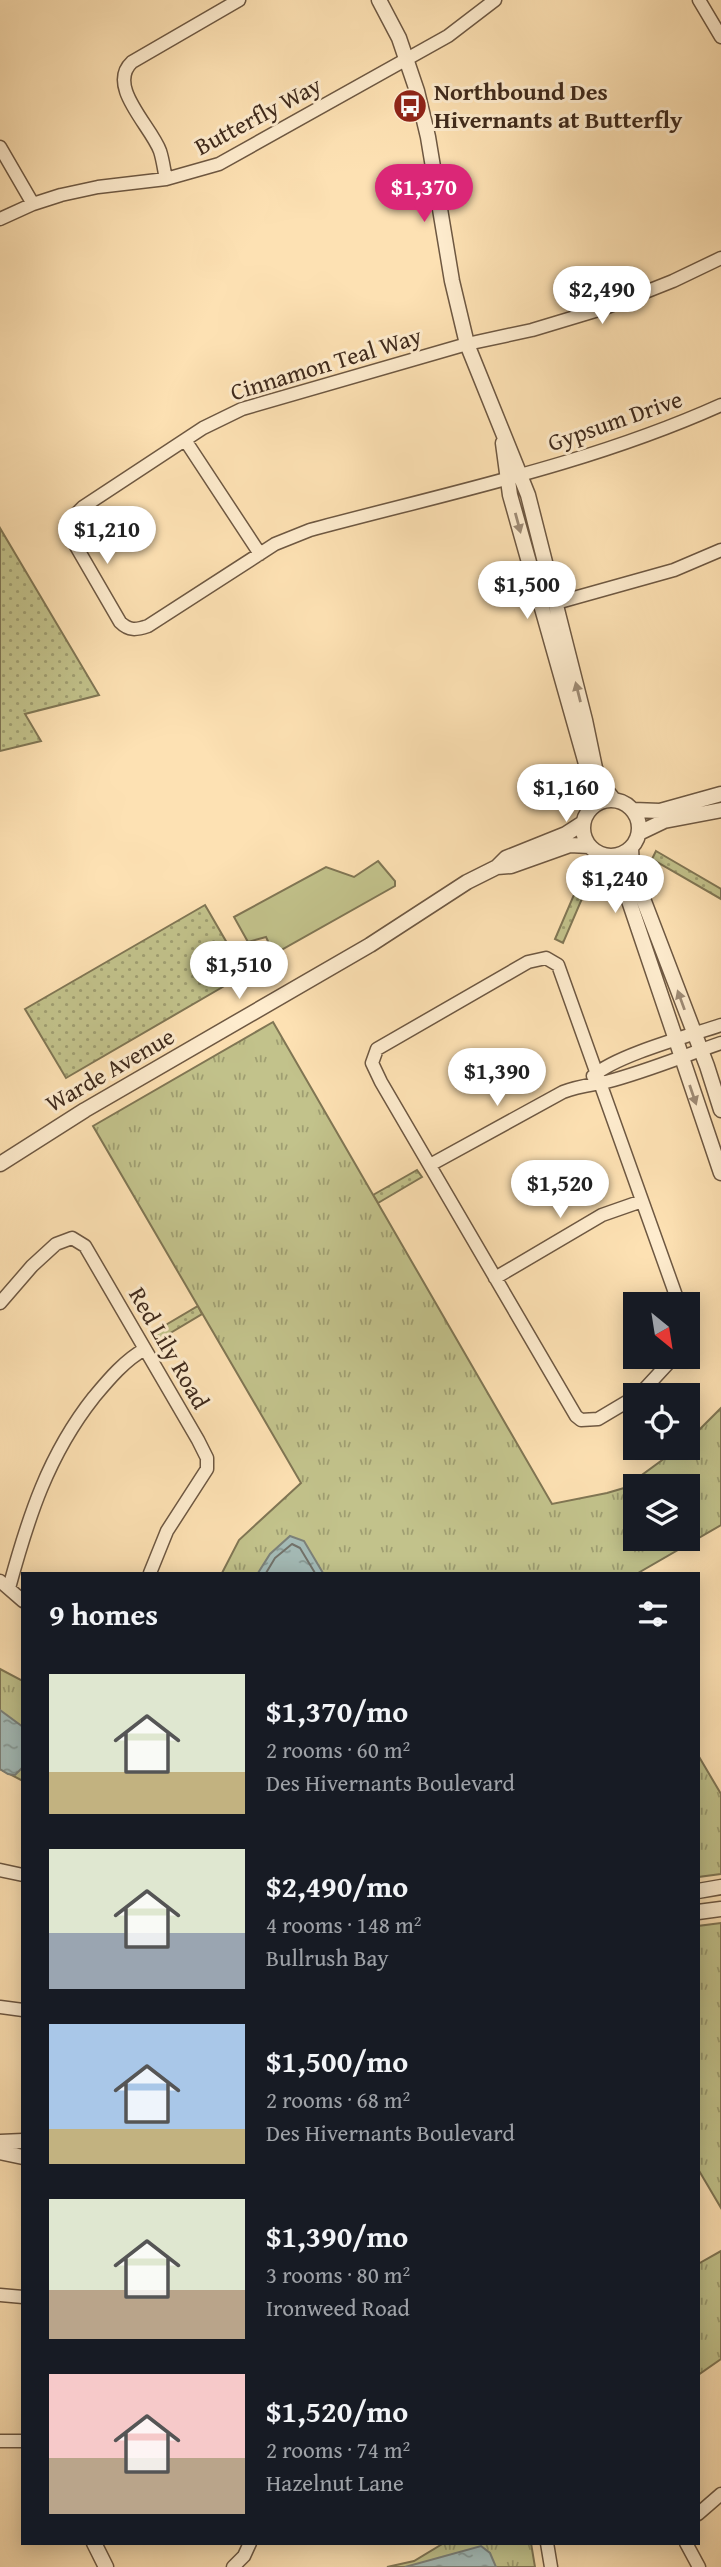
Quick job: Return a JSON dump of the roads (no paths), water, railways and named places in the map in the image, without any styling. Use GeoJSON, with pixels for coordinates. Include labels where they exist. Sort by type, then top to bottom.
{"type":"FeatureCollection","features":[{"type":"Feature","properties":{"kind":"street"},"geometry":{"type":"LineString","coordinates":[[166,179],[160,152],[123,85],[125,69],[239,0]]}},
{"type":"Feature","properties":{"kind":"street"},"geometry":{"type":"LineString","coordinates":[[379,0],[399,38],[422,112],[452,281],[467,344],[502,432],[590,778],[592,807]]}},
{"type":"Feature","properties":{"kind":"street","name":"Butterfly Way"},"geometry":{"type":"LineString","coordinates":[[0,219],[33,204],[98,187],[194,173],[237,155],[448,36],[495,0]]}},
{"type":"Feature","properties":{"kind":"street"},"geometry":{"type":"LineString","coordinates":[[699,0],[721,37]]}},
{"type":"Feature","properties":{"kind":"street"},"geometry":{"type":"LineString","coordinates":[[0,147],[33,204]]}},
{"type":"Feature","properties":{"kind":"street","name":"Cinnamon Teal Way"},"geometry":{"type":"LineString","coordinates":[[513,476],[310,530],[275,544],[148,626],[131,630],[120,622],[69,534],[68,522],[83,507],[223,417],[250,406],[467,344],[533,330],[605,308],[673,281],[721,258]]}},
{"type":"Feature","properties":{"kind":"street","name":"Gypsum Drive"},"geometry":{"type":"LineString","coordinates":[[513,476],[589,455],[675,426],[721,405]]}},
{"type":"Feature","properties":{"kind":"street"},"geometry":{"type":"LineString","coordinates":[[185,440],[260,554]]}},
{"type":"Feature","properties":{"kind":"street"},"geometry":{"type":"LineString","coordinates":[[513,476],[556,603],[592,757],[602,785],[614,800]]}},
{"type":"Feature","properties":{"kind":"street"},"geometry":{"type":"LineString","coordinates":[[556,603],[674,570],[721,550]]}},
{"type":"Feature","properties":{"kind":"street"},"geometry":{"type":"LineString","coordinates":[[633,810],[639,833],[631,848],[618,856],[611,856],[599,854],[589,846],[585,839],[583,823],[592,807],[602,801],[614,800],[633,810],[651,813],[721,794]]}},
{"type":"Feature","properties":{"kind":"street"},"geometry":{"type":"LineString","coordinates":[[639,833],[664,821],[721,810]]}},
{"type":"Feature","properties":{"kind":"street","name":"Warde Avenue"},"geometry":{"type":"LineString","coordinates":[[0,1164],[75,1116],[370,945],[467,882],[497,867],[506,858],[566,834],[583,823]]}},
{"type":"Feature","properties":{"kind":"street","name":"Warde Avenue"},"geometry":{"type":"LineString","coordinates":[[497,867],[511,866],[570,845],[589,846]]}},
{"type":"Feature","properties":{"kind":"street"},"geometry":{"type":"LineString","coordinates":[[631,848],[632,868],[637,883],[721,1110]]}},
{"type":"Feature","properties":{"kind":"street"},"geometry":{"type":"LineString","coordinates":[[611,856],[624,886],[721,1174]]}},
{"type":"Feature","properties":{"kind":"street"},"geometry":{"type":"LineString","coordinates":[[623,1404],[598,1419],[581,1420],[576,1416],[376,1072],[372,1063],[373,1056],[380,1046],[528,962],[546,958],[558,965],[674,1292]]}},
{"type":"Feature","properties":{"kind":"street"},"geometry":{"type":"LineString","coordinates":[[430,1165],[549,1098],[675,1041],[721,1025]]}},
{"type":"Feature","properties":{"kind":"street"},"geometry":{"type":"LineString","coordinates":[[599,1077],[680,1058],[721,1043]]}},
{"type":"Feature","properties":{"kind":"street"},"geometry":{"type":"LineString","coordinates":[[495,1278],[602,1215],[642,1201]]}},
{"type":"Feature","properties":{"kind":"street","name":"Red Lily Road"},"geometry":{"type":"LineString","coordinates":[[0,1303],[32,1266],[56,1244],[72,1238],[85,1247],[207,1458],[206,1469],[167,1531],[150,1572]]}},
{"type":"Feature","properties":{"kind":"street"},"geometry":{"type":"LineString","coordinates":[[21,1599],[4,1585],[50,1465],[77,1419],[103,1386],[132,1356],[145,1349]]}},
{"type":"Feature","properties":{"kind":"street"},"geometry":{"type":"LineString","coordinates":[[649,1383],[663,1369]]}},
{"type":"Feature","properties":{"kind":"street"},"geometry":{"type":"LineString","coordinates":[[0,1870],[21,1875]]}},
{"type":"Feature","properties":{"kind":"street"},"geometry":{"type":"LineString","coordinates":[[700,1891],[721,1887]]}},
{"type":"Feature","properties":{"kind":"street"},"geometry":{"type":"LineString","coordinates":[[700,1912],[721,1909]]}},
{"type":"Feature","properties":{"kind":"street"},"geometry":{"type":"LineString","coordinates":[[0,2007],[21,2010]]}},
{"type":"Feature","properties":{"kind":"street"},"geometry":{"type":"LineString","coordinates":[[0,2142],[21,2141]]}},
{"type":"Feature","properties":{"kind":"street"},"geometry":{"type":"LineString","coordinates":[[0,2152],[21,2157]]}},
{"type":"Feature","properties":{"kind":"street"},"geometry":{"type":"LineString","coordinates":[[0,2295],[21,2297]]}},
{"type":"Feature","properties":{"kind":"street"},"geometry":{"type":"LineString","coordinates":[[0,2441],[21,2441]]}},
{"type":"Feature","properties":{"kind":"street"},"geometry":{"type":"LineString","coordinates":[[700,2512],[721,2494]]}},
{"type":"Feature","properties":{"kind":"street"},"geometry":{"type":"LineString","coordinates":[[95,2545],[106,2567]]}},
{"type":"Feature","properties":{"kind":"street"},"geometry":{"type":"LineString","coordinates":[[233,2567],[244,2556],[249,2545]]}},
{"type":"Feature","properties":{"kind":"street"},"geometry":{"type":"LineString","coordinates":[[547,2545],[551,2567]]}},
{"type":"Feature","properties":{"kind":"street"},"geometry":{"type":"LineString","coordinates":[[687,2545],[699,2567]]}},
{"type":"Feature","properties":{"kind":"water"},"geometry":{"type":"Polygon","coordinates":[[[290,1536],[304,1541],[322,1572],[259,1572],[270,1554],[290,1536]]]}},
{"type":"Feature","properties":{"kind":"water"},"geometry":{"type":"Polygon","coordinates":[[[0,1710],[21,1726],[21,1769],[15,1775],[0,1769],[0,1710]]]}},
{"type":"Feature","properties":{"kind":"water"},"geometry":{"type":"Polygon","coordinates":[[[481,2546],[490,2553],[496,2567],[405,2567],[481,2546]]]}},
{"type":"Feature","properties":{"kind":"place","name":"Northbound Des Hivernants at Butterfly"},"geometry":{"type":"Point","coordinates":[410,106]}}]}
